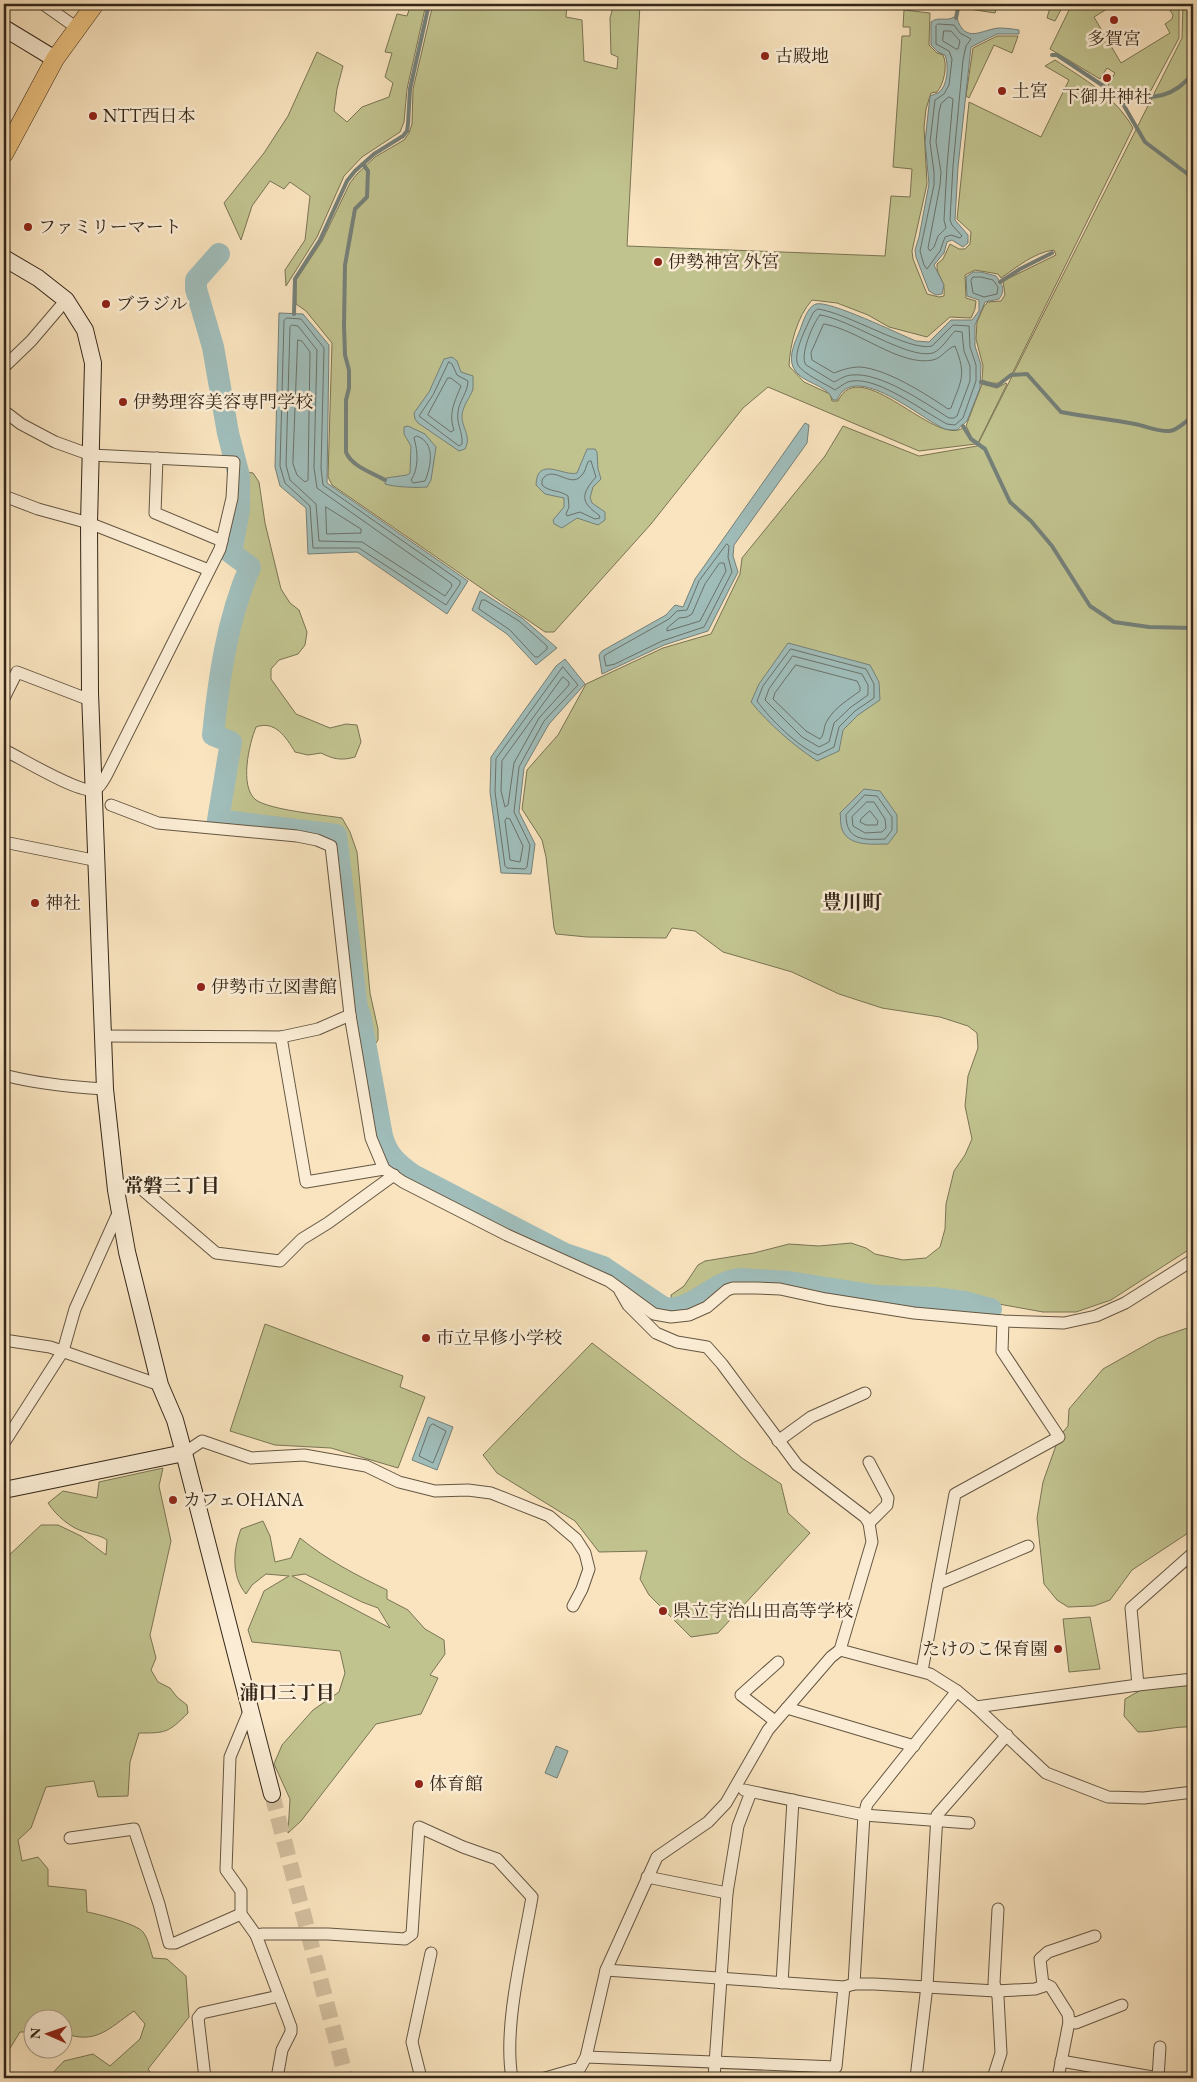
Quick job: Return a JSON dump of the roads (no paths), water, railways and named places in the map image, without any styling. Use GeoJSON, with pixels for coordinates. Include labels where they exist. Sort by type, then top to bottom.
{"type":"FeatureCollection","features":[{"type":"Feature","properties":{"kind":"main road"},"geometry":{"type":"LineString","coordinates":[[4,154],[55,59],[95,4]]}},
{"type":"Feature","properties":{"kind":"street"},"geometry":{"type":"LineString","coordinates":[[43,4],[77,28]]}},
{"type":"Feature","properties":{"kind":"street"},"geometry":{"type":"LineString","coordinates":[[4,28],[55,59]]}},
{"type":"Feature","properties":{"kind":"street"},"geometry":{"type":"LineString","coordinates":[[4,258],[38,278],[66,300],[85,330],[93,363],[89,524],[90,700],[98,861],[102,1036],[105,1089],[116,1190],[119,1211],[160,1385],[175,1420],[272,1794]]}},
{"type":"Feature","properties":{"kind":"street"},"geometry":{"type":"LineString","coordinates":[[4,367],[31,341],[66,300]]}},
{"type":"Feature","properties":{"kind":"street"},"geometry":{"type":"LineString","coordinates":[[4,411],[21,424],[55,442],[91,455],[234,462],[232,498],[222,541],[210,570],[106,776],[99,786],[93,790],[76,786],[4,750]]}},
{"type":"Feature","properties":{"kind":"street"},"geometry":{"type":"LineString","coordinates":[[157,458],[155,513],[222,541]]}},
{"type":"Feature","properties":{"kind":"street"},"geometry":{"type":"LineString","coordinates":[[4,496],[38,509],[89,524],[210,570]]}},
{"type":"Feature","properties":{"kind":"street"},"geometry":{"type":"LineString","coordinates":[[4,698],[17,672],[90,700]]}},
{"type":"Feature","properties":{"kind":"street"},"geometry":{"type":"LineString","coordinates":[[111,805],[158,823],[297,836],[317,840],[331,846],[350,1015],[371,1138],[389,1172],[403,1182],[507,1235],[618,1287],[654,1314],[671,1317],[699,1312],[727,1290],[733,1288],[755,1288],[780,1289],[826,1300],[914,1313],[1003,1321],[1064,1323],[1096,1316],[1125,1303],[1193,1260]]}},
{"type":"Feature","properties":{"kind":"street"},"geometry":{"type":"LineString","coordinates":[[4,842],[98,861]]}},
{"type":"Feature","properties":{"kind":"street"},"geometry":{"type":"LineString","coordinates":[[102,1036],[281,1037],[318,1029],[350,1015]]}},
{"type":"Feature","properties":{"kind":"street"},"geometry":{"type":"LineString","coordinates":[[281,1037],[306,1182],[389,1172]]}},
{"type":"Feature","properties":{"kind":"street"},"geometry":{"type":"LineString","coordinates":[[4,1075],[32,1082],[66,1087],[105,1089]]}},
{"type":"Feature","properties":{"kind":"street"},"geometry":{"type":"LineString","coordinates":[[116,1190],[137,1185],[216,1253],[280,1261],[302,1239],[328,1223],[389,1172]]}},
{"type":"Feature","properties":{"kind":"street"},"geometry":{"type":"LineString","coordinates":[[4,1443],[63,1351],[75,1309],[119,1211]]}},
{"type":"Feature","properties":{"kind":"street"},"geometry":{"type":"LineString","coordinates":[[545,2078],[582,2073],[606,1970],[657,1857],[708,1822],[726,1803],[775,1721],[831,1657],[840,1650],[870,1549],[872,1532],[869,1523],[838,1496],[826,1489],[797,1465],[722,1364],[707,1347],[677,1342],[656,1333],[628,1305],[618,1287]]}},
{"type":"Feature","properties":{"kind":"street"},"geometry":{"type":"LineString","coordinates":[[922,1671],[955,1494],[1059,1437],[1002,1351],[1003,1321]]}},
{"type":"Feature","properties":{"kind":"street"},"geometry":{"type":"LineString","coordinates":[[4,1340],[50,1347],[160,1385]]}},
{"type":"Feature","properties":{"kind":"street"},"geometry":{"type":"LineString","coordinates":[[778,1441],[811,1417],[865,1393]]}},
{"type":"Feature","properties":{"kind":"street"},"geometry":{"type":"LineString","coordinates":[[4,1490],[184,1453],[202,1440],[251,1458],[304,1455],[366,1466],[399,1482],[435,1491],[468,1490],[491,1493],[549,1516],[576,1539],[585,1553],[590,1569],[573,1606]]}},
{"type":"Feature","properties":{"kind":"street"},"geometry":{"type":"LineString","coordinates":[[869,1462],[888,1498],[887,1504],[869,1523]]}},
{"type":"Feature","properties":{"kind":"street"},"geometry":{"type":"LineString","coordinates":[[938,1584],[1028,1546]]}},
{"type":"Feature","properties":{"kind":"street"},"geometry":{"type":"LineString","coordinates":[[1138,1686],[1131,1608],[1193,1553]]}},
{"type":"Feature","properties":{"kind":"street"},"geometry":{"type":"LineString","coordinates":[[840,1650],[922,1671],[957,1691],[1007,1735],[1046,1773],[1108,1797],[1144,1798],[1193,1792]]}},
{"type":"Feature","properties":{"kind":"street"},"geometry":{"type":"LineString","coordinates":[[775,1721],[741,1696],[778,1662]]}},
{"type":"Feature","properties":{"kind":"street"},"geometry":{"type":"LineString","coordinates":[[976,1707],[1193,1679]]}},
{"type":"Feature","properties":{"kind":"street"},"geometry":{"type":"LineString","coordinates":[[586,2057],[715,2063],[835,2072],[849,1985],[864,1815],[867,1804],[957,1691]]}},
{"type":"Feature","properties":{"kind":"street"},"geometry":{"type":"LineString","coordinates":[[787,1708],[914,1746]]}},
{"type":"Feature","properties":{"kind":"street"},"geometry":{"type":"LineString","coordinates":[[250,1709],[230,1757],[226,1870],[241,1891],[241,1914],[256,1935],[291,2032],[282,2050],[277,2078]]}},
{"type":"Feature","properties":{"kind":"street"},"geometry":{"type":"LineString","coordinates":[[916,2078],[927,1986],[937,1815],[1007,1735]]}},
{"type":"Feature","properties":{"kind":"street"},"geometry":{"type":"LineString","coordinates":[[734,1788],[864,1815],[969,1823]]}},
{"type":"Feature","properties":{"kind":"street"},"geometry":{"type":"LineString","coordinates":[[714,2078],[720,1978],[728,1893],[738,1826],[751,1792]]}},
{"type":"Feature","properties":{"kind":"street"},"geometry":{"type":"LineString","coordinates":[[782,1983],[793,1800]]}},
{"type":"Feature","properties":{"kind":"street"},"geometry":{"type":"LineString","coordinates":[[256,1935],[328,1934],[405,1939],[412,1934],[419,1828],[497,1859],[532,1897],[514,2003],[508,2057],[512,2078]]}},
{"type":"Feature","properties":{"kind":"street"},"geometry":{"type":"LineString","coordinates":[[70,1838],[134,1829],[159,1904],[168,1943],[175,1943],[241,1914]]}},
{"type":"Feature","properties":{"kind":"street"},"geometry":{"type":"LineString","coordinates":[[647,1877],[728,1893]]}},
{"type":"Feature","properties":{"kind":"street"},"geometry":{"type":"LineString","coordinates":[[993,2078],[1001,2053],[994,1983],[998,1909]]}},
{"type":"Feature","properties":{"kind":"street"},"geometry":{"type":"LineString","coordinates":[[1043,1985],[1040,1959],[1048,1952],[1095,1936]]}},
{"type":"Feature","properties":{"kind":"street"},"geometry":{"type":"LineString","coordinates":[[421,2078],[412,2042],[431,1954]]}},
{"type":"Feature","properties":{"kind":"street"},"geometry":{"type":"LineString","coordinates":[[606,1970],[782,1983],[927,1986],[996,1991],[1035,1989],[1043,1985],[1051,1987],[1068,2014],[1069,2022],[1058,2078]]}},
{"type":"Feature","properties":{"kind":"street"},"geometry":{"type":"LineString","coordinates":[[205,2078],[198,2018],[202,2013],[279,1996]]}},
{"type":"Feature","properties":{"kind":"street"},"geometry":{"type":"LineString","coordinates":[[1069,2022],[1076,2023],[1122,2005]]}},
{"type":"Feature","properties":{"kind":"street"},"geometry":{"type":"LineString","coordinates":[[1061,2061],[1158,2078],[1160,2048]]}},
{"type":"Feature","properties":{"kind":"water"},"geometry":{"type":"Polygon","coordinates":[[[957,18],[960,26],[965,31],[970,33],[975,34],[999,28],[1019,30],[1019,34],[997,34],[971,47],[958,167],[955,220],[968,235],[968,243],[963,247],[952,240],[947,242],[944,253],[934,265],[944,285],[942,294],[936,295],[929,291],[915,250],[929,184],[925,142],[930,96],[938,93],[944,86],[947,69],[945,55],[938,52],[931,45],[931,22],[937,19],[957,18]]]}},
{"type":"Feature","properties":{"kind":"water"},"geometry":{"type":"Polygon","coordinates":[[[973,272],[996,276],[1003,290],[999,299],[985,302],[975,325],[975,346],[981,365],[980,388],[967,421],[957,430],[945,429],[889,396],[873,389],[858,386],[846,389],[837,400],[833,400],[825,390],[796,373],[791,358],[793,348],[806,315],[810,308],[816,304],[835,307],[916,341],[929,342],[951,320],[972,320],[979,311],[979,300],[967,296],[966,277],[973,272]]]}},
{"type":"Feature","properties":{"kind":"water"},"geometry":{"type":"Polygon","coordinates":[[[279,313],[303,314],[329,345],[327,483],[468,581],[447,614],[357,552],[308,554],[306,508],[280,486],[275,467],[279,313]]]}},
{"type":"Feature","properties":{"kind":"water"},"geometry":{"type":"Polygon","coordinates":[[[452,357],[457,361],[461,372],[473,376],[473,389],[462,415],[467,444],[465,449],[459,451],[418,423],[414,413],[429,392],[444,359],[452,357]]]}},
{"type":"Feature","properties":{"kind":"water"},"geometry":{"type":"Polygon","coordinates":[[[805,423],[809,425],[807,443],[734,545],[733,556],[738,572],[708,631],[664,645],[602,674],[599,655],[602,651],[666,615],[675,605],[683,607],[695,579],[805,423]]]}},
{"type":"Feature","properties":{"kind":"water"},"geometry":{"type":"Polygon","coordinates":[[[408,426],[425,434],[436,447],[431,480],[427,487],[405,487],[385,484],[386,478],[410,473],[411,446],[404,434],[404,427],[408,426]]]}},
{"type":"Feature","properties":{"kind":"water"},"geometry":{"type":"Polygon","coordinates":[[[587,449],[595,449],[597,452],[598,469],[601,479],[593,487],[590,498],[592,503],[605,512],[605,520],[598,525],[577,518],[562,528],[554,524],[553,520],[564,507],[564,498],[545,494],[536,485],[538,476],[541,471],[546,469],[577,473],[587,449]]]}},
{"type":"Feature","properties":{"kind":"water"},"geometry":{"type":"Polygon","coordinates":[[[480,591],[522,618],[557,648],[536,665],[507,634],[472,610],[480,591]]]}},
{"type":"Feature","properties":{"kind":"water"},"geometry":{"type":"Polygon","coordinates":[[[788,643],[870,665],[879,682],[880,700],[858,715],[843,730],[839,751],[817,761],[782,734],[751,702],[759,684],[788,643]]]}},
{"type":"Feature","properties":{"kind":"water"},"geometry":{"type":"Polygon","coordinates":[[[565,659],[585,684],[549,724],[524,768],[519,812],[535,844],[531,874],[501,873],[490,792],[491,757],[556,666],[565,659]]]}},
{"type":"Feature","properties":{"kind":"water"},"geometry":{"type":"Polygon","coordinates":[[[864,789],[880,791],[897,815],[897,832],[888,844],[855,842],[845,835],[842,829],[840,813],[864,789]]]}},
{"type":"Feature","properties":{"kind":"water"},"geometry":{"type":"Polygon","coordinates":[[[428,1417],[453,1427],[437,1470],[412,1460],[428,1417]]]}},
{"type":"Feature","properties":{"kind":"water"},"geometry":{"type":"Polygon","coordinates":[[[556,1746],[568,1751],[557,1778],[545,1773],[556,1746]]]}},
{"type":"Feature","properties":{"kind":"waterway"},"geometry":{"type":"LineString","coordinates":[[294,314],[295,279],[320,240],[347,181],[374,154],[403,136],[407,131],[410,89],[429,4]]}},
{"type":"Feature","properties":{"kind":"waterway"},"geometry":{"type":"LineString","coordinates":[[956,18],[958,8]]}},
{"type":"Feature","properties":{"kind":"waterway"},"geometry":{"type":"LineString","coordinates":[[1052,55],[1057,55],[1114,93],[1123,104],[1145,142],[1193,178]]}},
{"type":"Feature","properties":{"kind":"waterway"},"geometry":{"type":"LineString","coordinates":[[1119,98],[1141,98],[1169,93],[1185,82],[1193,73]]}},
{"type":"Feature","properties":{"kind":"waterway"},"geometry":{"type":"LineString","coordinates":[[363,164],[368,171],[367,197],[355,209],[345,265],[345,355],[349,370],[349,388],[346,400],[346,452],[357,465],[385,480]]}},
{"type":"Feature","properties":{"kind":"waterway"},"geometry":{"type":"LineString","coordinates":[[1000,282],[1020,269],[1052,253]]}},
{"type":"Feature","properties":{"kind":"waterway"},"geometry":{"type":"LineString","coordinates":[[219,254],[196,280],[196,289],[213,347],[228,433],[239,476],[239,510],[231,553],[250,567],[235,608],[225,649],[218,692],[213,735],[231,742],[218,820],[336,835],[357,1008],[360,1015],[382,1136],[390,1154],[397,1163],[413,1175],[565,1254],[603,1267],[664,1308],[675,1308],[685,1305],[721,1285],[741,1279],[789,1282],[877,1296],[934,1298],[965,1302],[991,1309]]}},
{"type":"Feature","properties":{"kind":"waterway"},"geometry":{"type":"LineString","coordinates":[[981,382],[997,386],[1011,375],[1027,374],[1061,412],[1126,422],[1161,431],[1173,430],[1193,417]]}},
{"type":"Feature","properties":{"kind":"waterway"},"geometry":{"type":"LineString","coordinates":[[963,426],[971,439],[985,449],[1010,502],[1031,521],[1052,546],[1090,606],[1114,622],[1149,627],[1193,628]]}},
{"type":"Feature","properties":{"kind":"tunnel"},"geometry":{"type":"LineString","coordinates":[[272,1794],[346,2078]]}},
{"type":"Feature","properties":{"kind":"place","name":"多賀宮"},"geometry":{"type":"Point","coordinates":[1114,20]}},
{"type":"Feature","properties":{"kind":"place","name":"古殿地"},"geometry":{"type":"Point","coordinates":[765,56]}},
{"type":"Feature","properties":{"kind":"place","name":"下御井神社"},"geometry":{"type":"Point","coordinates":[1107,78]}},
{"type":"Feature","properties":{"kind":"place","name":"土宮"},"geometry":{"type":"Point","coordinates":[1002,91]}},
{"type":"Feature","properties":{"kind":"place","name":"NTT西日本"},"geometry":{"type":"Point","coordinates":[93,116]}},
{"type":"Feature","properties":{"kind":"place","name":"ファミリーマート"},"geometry":{"type":"Point","coordinates":[28,227]}},
{"type":"Feature","properties":{"kind":"place","name":"伊勢神宮 外宮"},"geometry":{"type":"Point","coordinates":[658,262]}},
{"type":"Feature","properties":{"kind":"place","name":"ブラジル"},"geometry":{"type":"Point","coordinates":[106,304]}},
{"type":"Feature","properties":{"kind":"place","name":"伊勢理容美容専門学校"},"geometry":{"type":"Point","coordinates":[123,402]}},
{"type":"Feature","properties":{"kind":"place","name":"神社"},"geometry":{"type":"Point","coordinates":[35,903]}},
{"type":"Feature","properties":{"kind":"place","name":"伊勢市立図書館"},"geometry":{"type":"Point","coordinates":[201,987]}},
{"type":"Feature","properties":{"kind":"place","name":"市立早修小学校"},"geometry":{"type":"Point","coordinates":[426,1338]}},
{"type":"Feature","properties":{"kind":"place","name":"カフェOHANA"},"geometry":{"type":"Point","coordinates":[173,1500]}},
{"type":"Feature","properties":{"kind":"place","name":"県立宇治山田高等学校"},"geometry":{"type":"Point","coordinates":[663,1611]}},
{"type":"Feature","properties":{"kind":"place","name":"たけのこ保育園"},"geometry":{"type":"Point","coordinates":[1058,1649]}},
{"type":"Feature","properties":{"kind":"place","name":"体育館"},"geometry":{"type":"Point","coordinates":[419,1784]}},
{"type":"Feature","properties":{"kind":"district","name":"豊川町"},"geometry":{"type":"Point","coordinates":[852,902]}},
{"type":"Feature","properties":{"kind":"district","name":"常磐三丁目"},"geometry":{"type":"Point","coordinates":[172,1185]}},
{"type":"Feature","properties":{"kind":"district","name":"浦口三丁目"},"geometry":{"type":"Point","coordinates":[287,1692]}}]}
